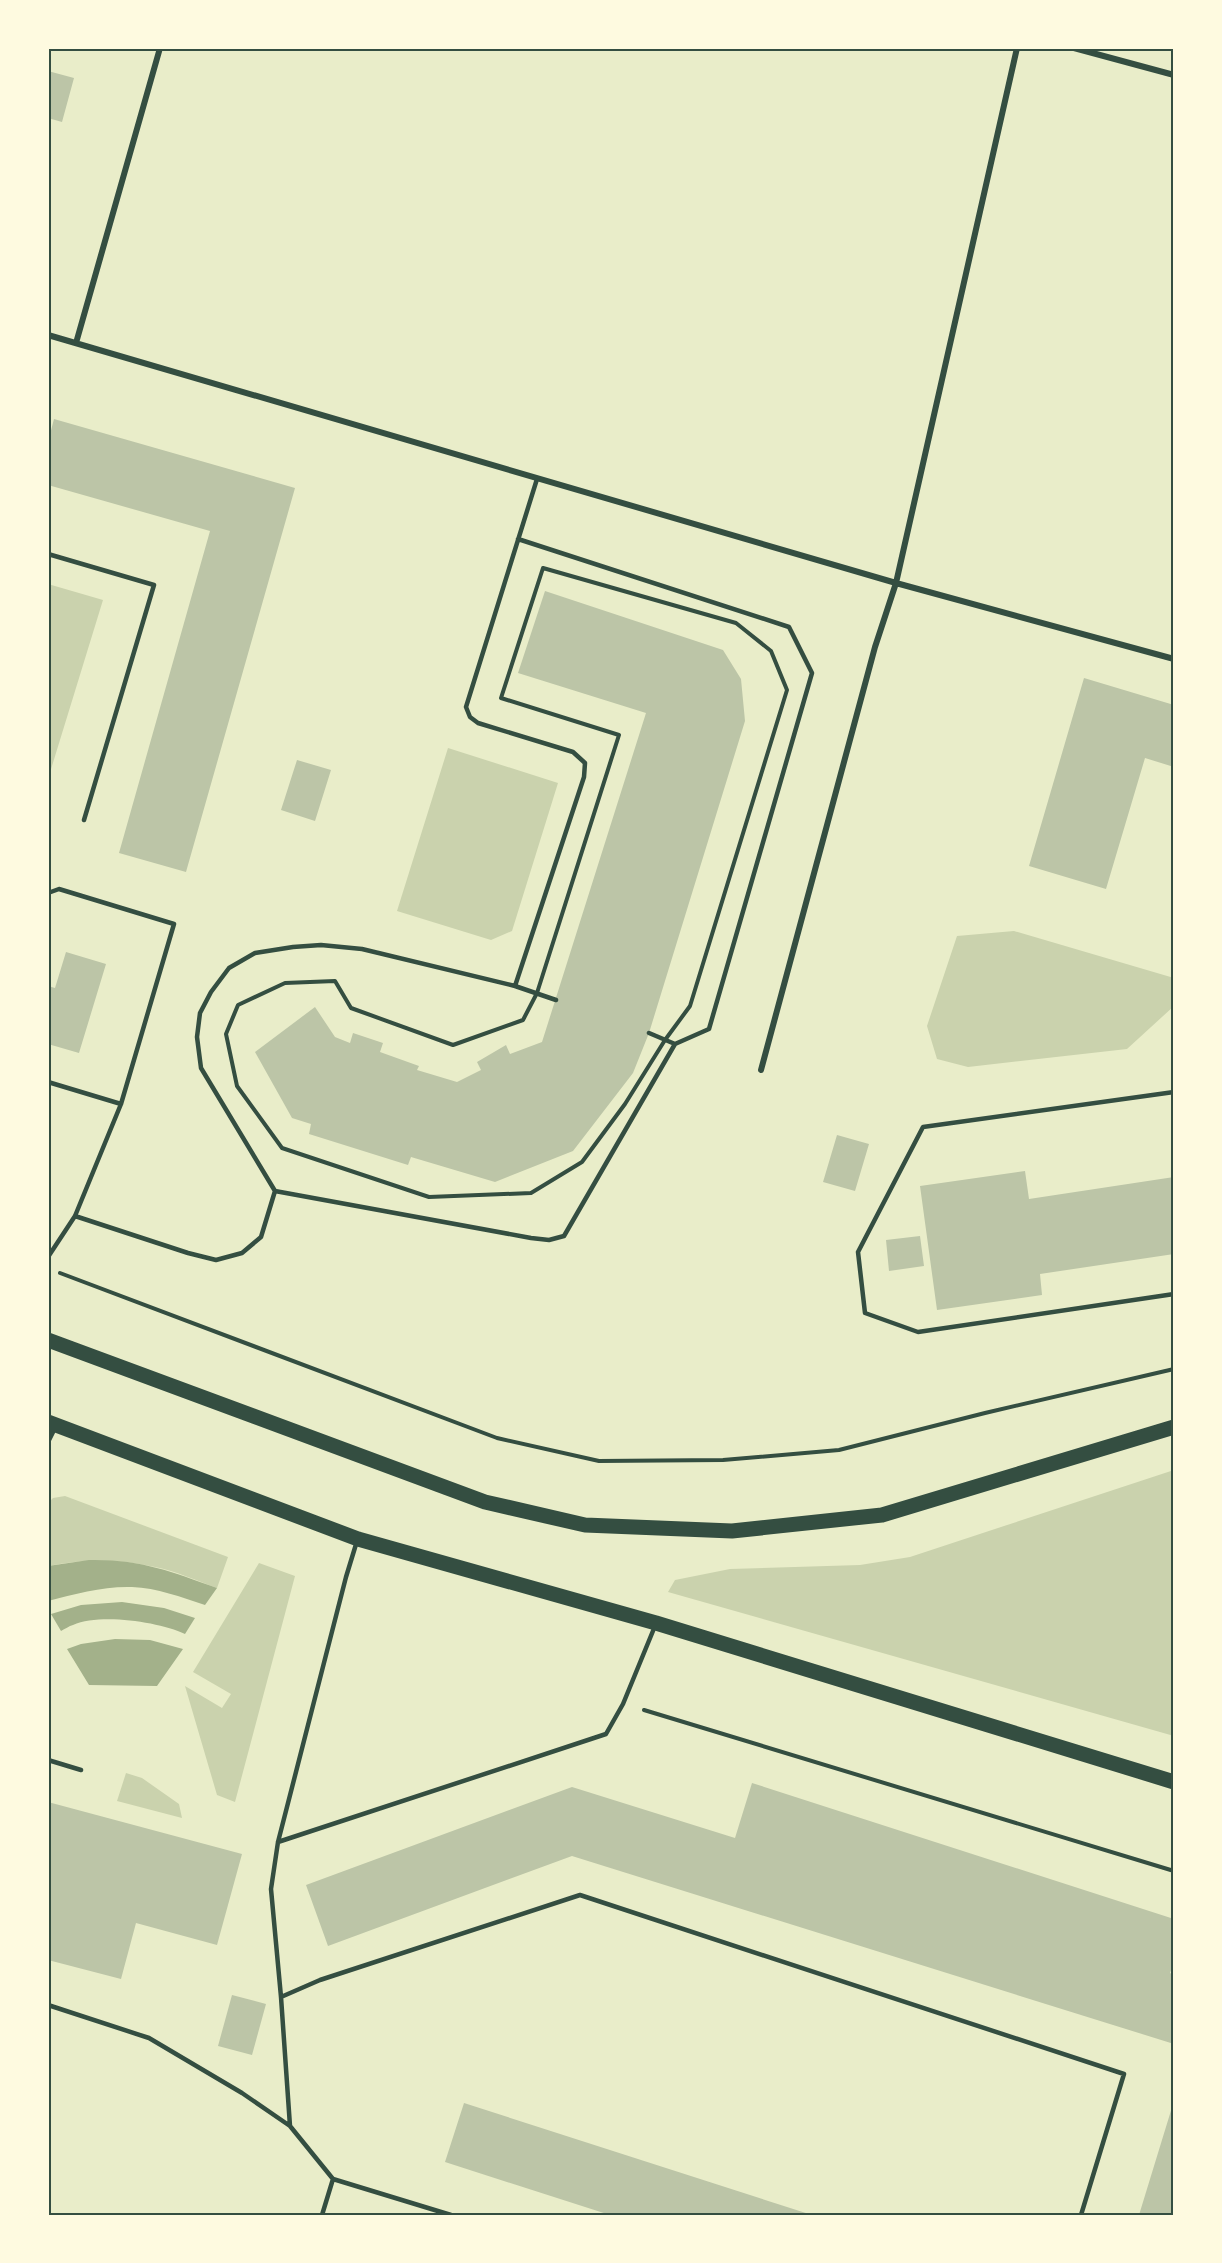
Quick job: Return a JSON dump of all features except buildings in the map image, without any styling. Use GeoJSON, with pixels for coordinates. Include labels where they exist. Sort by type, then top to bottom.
{"type":"FeatureCollection","features":[{"type":"Feature","properties":{"kind":"main road"},"geometry":{"type":"LineString","coordinates":[[48,1340],[485,1502],[585,1525],[732,1531],[882,1515],[1174,1427]]}},
{"type":"Feature","properties":{"kind":"main road"},"geometry":{"type":"LineString","coordinates":[[52,1424],[358,1539],[656,1623],[1174,1782]]}},
{"type":"Feature","properties":{"kind":"street"},"geometry":{"type":"LineString","coordinates":[[76,344],[160,48]]}},
{"type":"Feature","properties":{"kind":"street"},"geometry":{"type":"LineString","coordinates":[[760,1070],[875,647],[896,583],[1017,48]]}},
{"type":"Feature","properties":{"kind":"street"},"geometry":{"type":"LineString","coordinates":[[1074,48],[1174,75]]}},
{"type":"Feature","properties":{"kind":"street"},"geometry":{"type":"LineString","coordinates":[[48,335],[896,583],[1174,659]]}},
{"type":"Feature","properties":{"kind":"lane"},"geometry":{"type":"LineString","coordinates":[[515,986],[584,777],[585,763],[573,752],[478,723],[470,717],[466,707],[537,479]]}},
{"type":"Feature","properties":{"kind":"lane"},"geometry":{"type":"LineString","coordinates":[[518,539],[789,627],[812,673],[709,1029],[675,1044],[564,1236],[549,1240],[276,1191],[201,1068],[197,1037],[200,1014],[211,992],[229,968],[255,953],[293,946],[321,945],[362,949],[515,986],[556,1000]]}},
{"type":"Feature","properties":{"kind":"lane"},"geometry":{"type":"LineString","coordinates":[[48,554],[154,585],[84,820]]}},
{"type":"Feature","properties":{"kind":"lane"},"geometry":{"type":"LineString","coordinates":[[48,893],[59,889],[174,924],[121,1104],[75,1216],[48,1257]]}},
{"type":"Feature","properties":{"kind":"lane"},"geometry":{"type":"LineString","coordinates":[[649,1033],[675,1044]]}},
{"type":"Feature","properties":{"kind":"lane"},"geometry":{"type":"LineString","coordinates":[[48,1082],[121,1104]]}},
{"type":"Feature","properties":{"kind":"lane"},"geometry":{"type":"LineString","coordinates":[[1174,1092],[923,1127],[858,1252],[865,1313],[918,1332],[1174,1294]]}},
{"type":"Feature","properties":{"kind":"lane"},"geometry":{"type":"LineString","coordinates":[[75,1216],[216,1260],[242,1253],[261,1237],[276,1191]]}},
{"type":"Feature","properties":{"kind":"lane"},"geometry":{"type":"LineString","coordinates":[[48,1442],[52,1424]]}},
{"type":"Feature","properties":{"kind":"lane"},"geometry":{"type":"LineString","coordinates":[[290,2126],[271,1889],[278,1842],[346,1577],[358,1539]]}},
{"type":"Feature","properties":{"kind":"lane"},"geometry":{"type":"LineString","coordinates":[[278,1842],[606,1734],[624,1704],[656,1623]]}},
{"type":"Feature","properties":{"kind":"lane"},"geometry":{"type":"LineString","coordinates":[[48,1760],[81,1770]]}},
{"type":"Feature","properties":{"kind":"lane"},"geometry":{"type":"LineString","coordinates":[[281,1997],[320,1980],[580,1895],[1124,2074],[1081,2215]]}},
{"type":"Feature","properties":{"kind":"lane"},"geometry":{"type":"LineString","coordinates":[[48,2005],[149,2038],[242,2092],[290,2126],[333,2179],[451,2215]]}},
{"type":"Feature","properties":{"kind":"lane"},"geometry":{"type":"LineString","coordinates":[[322,2215],[333,2179]]}},
{"type":"Feature","properties":{"kind":"path"},"geometry":{"type":"LineString","coordinates":[[59,1273],[497,1438],[598,1461],[723,1460],[839,1450],[1174,1369]]}},
{"type":"Feature","properties":{"kind":"path"},"geometry":{"type":"LineString","coordinates":[[624,1704],[1174,1871]]}},
{"type":"Feature","properties":{"kind":"shaded area"},"geometry":{"type":"Polygon","coordinates":[[[48,584],[103,600],[48,779],[48,584]]]}},
{"type":"Feature","properties":{"kind":"shaded area"},"geometry":{"type":"Polygon","coordinates":[[[448,748],[558,783],[512,931],[491,940],[397,911],[448,748]]]}},
{"type":"Feature","properties":{"kind":"shaded area"},"geometry":{"type":"Polygon","coordinates":[[[1014,931],[1174,978],[1174,1006],[1127,1049],[968,1067],[937,1059],[927,1026],[957,936],[1014,931]]]}},
{"type":"Feature","properties":{"kind":"shaded area"},"geometry":{"type":"Polygon","coordinates":[[[1174,1470],[1174,1736],[668,1592],[675,1580],[730,1569],[860,1565],[910,1557],[1174,1470]]]}},
{"type":"Feature","properties":{"kind":"shaded area"},"geometry":{"type":"Polygon","coordinates":[[[65,1496],[228,1557],[217,1588],[171,1571],[128,1562],[89,1561],[48,1566],[48,1503],[53,1498],[65,1496]]]}},
{"type":"Feature","properties":{"kind":"shaded area"},"geometry":{"type":"Polygon","coordinates":[[[89,1560],[140,1564],[169,1571],[217,1588],[205,1605],[160,1591],[132,1587],[100,1589],[48,1601],[48,1566],[89,1560]]]}},
{"type":"Feature","properties":{"kind":"shaded area"},"geometry":{"type":"Polygon","coordinates":[[[259,1563],[295,1576],[235,1802],[217,1795],[185,1686],[222,1708],[231,1694],[193,1672],[259,1563]]]}},
{"type":"Feature","properties":{"kind":"shaded area"},"geometry":{"type":"Polygon","coordinates":[[[122,1602],[164,1608],[195,1618],[185,1634],[146,1623],[114,1619],[85,1621],[61,1631],[51,1614],[81,1605],[122,1602]]]}},
{"type":"Feature","properties":{"kind":"shaded area"},"geometry":{"type":"Polygon","coordinates":[[[115,1639],[150,1640],[183,1649],[157,1686],[89,1685],[67,1649],[81,1644],[115,1639]]]}},
{"type":"Feature","properties":{"kind":"shaded area"},"geometry":{"type":"Polygon","coordinates":[[[126,1773],[142,1778],[179,1804],[182,1818],[117,1801],[126,1773]]]}}]}
